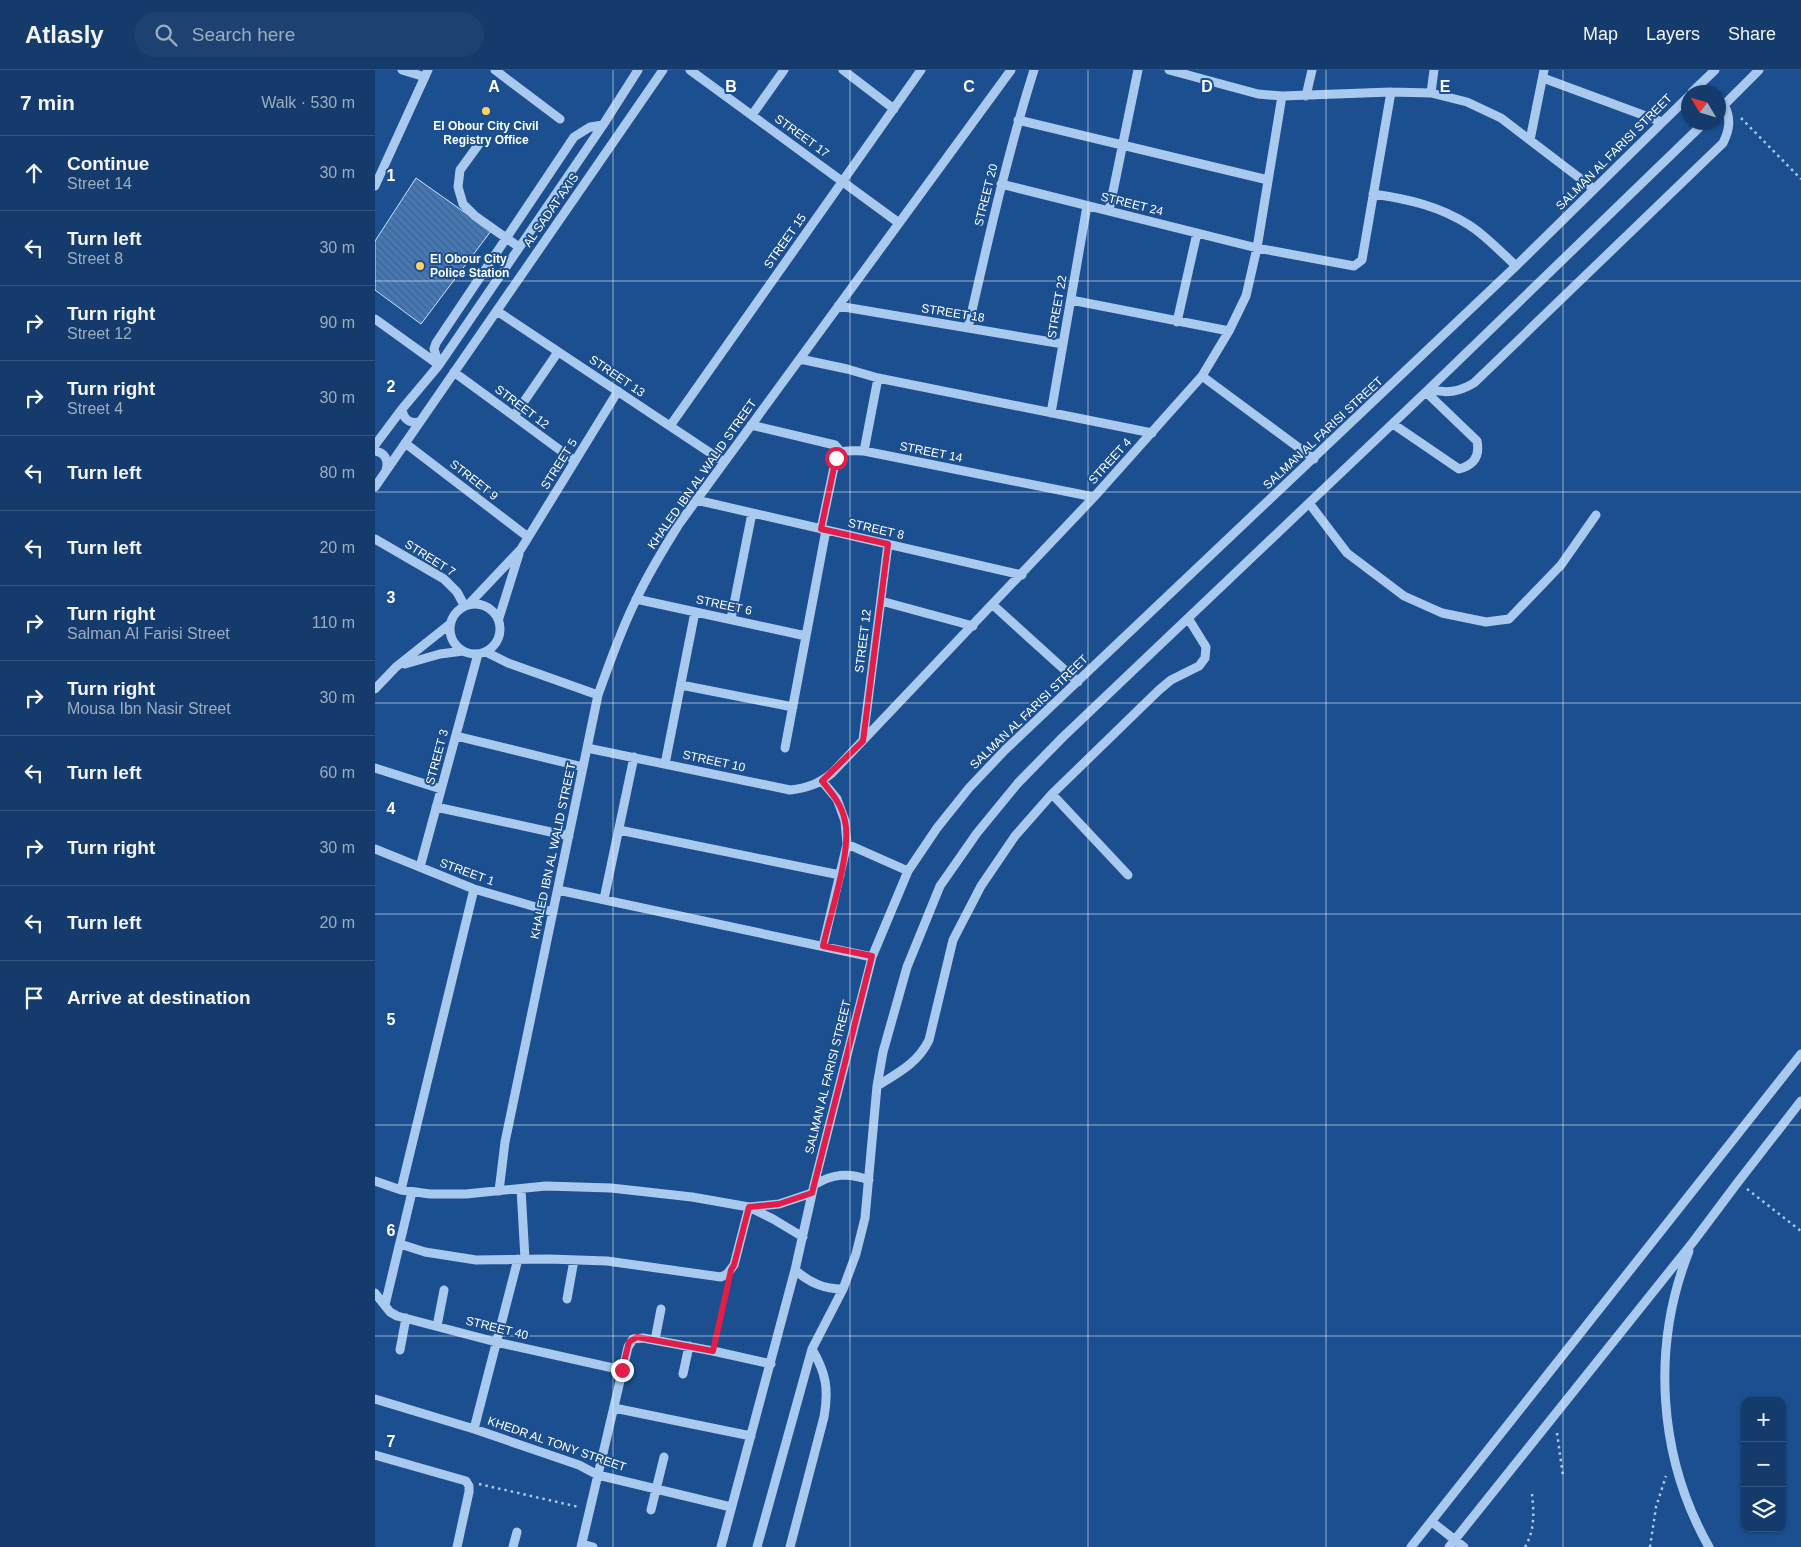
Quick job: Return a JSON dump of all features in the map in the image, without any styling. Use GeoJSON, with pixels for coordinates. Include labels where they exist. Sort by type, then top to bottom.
{"type":"FeatureCollection","features":[{"type":"Feature","properties":{"kind":"street"},"geometry":{"type":"LineString","coordinates":[[375,186],[426,74],[402,70]]}},
{"type":"Feature","properties":{"kind":"street"},"geometry":{"type":"LineString","coordinates":[[495,70],[560,119]]}},
{"type":"Feature","properties":{"kind":"street","name":"AL SADAT AXIS"},"geometry":{"type":"LineString","coordinates":[[375,445],[439,365],[603,125],[638,70]]}},
{"type":"Feature","properties":{"kind":"street","name":"AL SADAT AXIS"},"geometry":{"type":"LineString","coordinates":[[375,487],[663,70]]}},
{"type":"Feature","properties":{"kind":"street","name":"STREET 17"},"geometry":{"type":"LineString","coordinates":[[690,70],[899,223]]}},
{"type":"Feature","properties":{"kind":"street"},"geometry":{"type":"LineString","coordinates":[[751,115],[784,70]]}},
{"type":"Feature","properties":{"kind":"street"},"geometry":{"type":"LineString","coordinates":[[843,70],[893,109]]}},
{"type":"Feature","properties":{"kind":"street","name":"STREET 15"},"geometry":{"type":"LineString","coordinates":[[670,426],[921,70]]}},
{"type":"Feature","properties":{"kind":"street","name":"KHALED IBN AL WALID STREET"},"geometry":{"type":"LineString","coordinates":[[499,1191],[505,1142],[598,695],[616,644],[636,599],[657,561],[696,500],[1011,70]]}},
{"type":"Feature","properties":{"kind":"street","name":"STREET 20"},"geometry":{"type":"LineString","coordinates":[[968,328],[1001,184],[1018,120],[1035,70]]}},
{"type":"Feature","properties":{"kind":"street"},"geometry":{"type":"LineString","coordinates":[[1109,211],[1138,70]]}},
{"type":"Feature","properties":{"kind":"street"},"geometry":{"type":"LineString","coordinates":[[1169,70],[1184,72],[1258,94],[1306,96],[1391,92],[1431,93],[1467,102],[1501,118],[1594,189]]}},
{"type":"Feature","properties":{"kind":"street"},"geometry":{"type":"LineString","coordinates":[[1306,96],[1312,70]]}},
{"type":"Feature","properties":{"kind":"street"},"geometry":{"type":"LineString","coordinates":[[1431,93],[1434,70]]}},
{"type":"Feature","properties":{"kind":"street","name":"SALMAN AL FARISI STREET"},"geometry":{"type":"LineString","coordinates":[[1699,85],[1715,70]]}},
{"type":"Feature","properties":{"kind":"street"},"geometry":{"type":"LineString","coordinates":[[1726,103],[1759,70]]}},
{"type":"Feature","properties":{"kind":"street"},"geometry":{"type":"LineString","coordinates":[[1531,140],[1544,74],[1662,122]]}},
{"type":"Feature","properties":{"kind":"street","name":"STREET 24"},"geometry":{"type":"LineString","coordinates":[[1001,184],[1257,248],[1354,266],[1362,260],[1391,92]]}},
{"type":"Feature","properties":{"kind":"street","name":"STREET 4"},"geometry":{"type":"LineString","coordinates":[[832,773],[1022,575],[1202,376],[1229,332],[1245,296],[1257,248],[1281,96]]}},
{"type":"Feature","properties":{"kind":"street","name":"SALMAN AL FARISI STREET"},"geometry":{"type":"LineString","coordinates":[[721,1547],[771,1364],[872,956],[908,871],[937,828],[969,788],[1005,750],[1516,266],[1681,104]]}},
{"type":"Feature","properties":{"kind":"street"},"geometry":{"type":"LineString","coordinates":[[1427,390],[1448,392],[1466,388],[1474,383],[1723,142],[1729,124],[1726,110]]}},
{"type":"Feature","properties":{"kind":"street"},"geometry":{"type":"LineString","coordinates":[[1018,120],[1268,180]]}},
{"type":"Feature","properties":{"kind":"street"},"geometry":{"type":"LineString","coordinates":[[439,365],[434,349],[436,342],[574,136],[590,127],[603,125]]}},
{"type":"Feature","properties":{"kind":"street"},"geometry":{"type":"LineString","coordinates":[[757,1547],[812,1349],[843,1289],[856,1254],[863,1227],[877,1086],[883,1052],[907,967],[940,886],[977,832],[1018,783],[1063,737],[1393,424],[1697,130]]}},
{"type":"Feature","properties":{"kind":"street"},"geometry":{"type":"LineString","coordinates":[[479,144],[461,170],[458,187],[463,204],[475,216],[519,247]]}},
{"type":"Feature","properties":{"kind":"street"},"geometry":{"type":"LineString","coordinates":[[1373,194],[1407,199],[1440,210],[1471,226],[1516,266]]}},
{"type":"Feature","properties":{"kind":"street","name":"STREET 22"},"geometry":{"type":"LineString","coordinates":[[1051,413],[1087,206]]}},
{"type":"Feature","properties":{"kind":"street"},"geometry":{"type":"LineString","coordinates":[[1177,322],[1197,233]]}},
{"type":"Feature","properties":{"kind":"street"},"geometry":{"type":"LineString","coordinates":[[1071,300],[1229,332]]}},
{"type":"Feature","properties":{"kind":"street","name":"STREET 18"},"geometry":{"type":"LineString","coordinates":[[838,306],[1063,344]]}},
{"type":"Feature","properties":{"kind":"street","name":"STREET 13"},"geometry":{"type":"LineString","coordinates":[[497,311],[723,462]]}},
{"type":"Feature","properties":{"kind":"street"},"geometry":{"type":"LineString","coordinates":[[375,319],[439,365]]}},
{"type":"Feature","properties":{"kind":"street"},"geometry":{"type":"LineString","coordinates":[[514,416],[558,352]]}},
{"type":"Feature","properties":{"kind":"street"},"geometry":{"type":"LineString","coordinates":[[799,359],[847,369],[878,378],[1152,433]]}},
{"type":"Feature","properties":{"kind":"street","name":"STREET 12"},"geometry":{"type":"LineString","coordinates":[[454,372],[575,461]]}},
{"type":"Feature","properties":{"kind":"street"},"geometry":{"type":"LineString","coordinates":[[1202,376],[1314,458]]}},
{"type":"Feature","properties":{"kind":"street"},"geometry":{"type":"LineString","coordinates":[[864,451],[878,378]]}},
{"type":"Feature","properties":{"kind":"street"},"geometry":{"type":"LineString","coordinates":[[1393,424],[1459,469],[1469,466],[1475,460],[1479,450],[1477,441],[1427,390]]}},
{"type":"Feature","properties":{"kind":"street","name":"STREET 5"},"geometry":{"type":"LineString","coordinates":[[499,618],[521,549],[618,391]]}},
{"type":"Feature","properties":{"kind":"street"},"geometry":{"type":"LineString","coordinates":[[402,409],[407,420],[419,422]]}},
{"type":"Feature","properties":{"kind":"street"},"geometry":{"type":"LineString","coordinates":[[751,425],[835,445],[841,452],[836,458],[785,748]]}},
{"type":"Feature","properties":{"kind":"street","name":"STREET 9"},"geometry":{"type":"LineString","coordinates":[[405,443],[528,537]]}},
{"type":"Feature","properties":{"kind":"street"},"geometry":{"type":"LineString","coordinates":[[375,451],[383,453],[386,458],[386,470]]}},
{"type":"Feature","properties":{"kind":"street","name":"STREET 14"},"geometry":{"type":"LineString","coordinates":[[841,452],[864,451],[1094,497]]}},
{"type":"Feature","properties":{"kind":"street","name":"STREET 8"},"geometry":{"type":"LineString","coordinates":[[696,500],[1022,575]]}},
{"type":"Feature","properties":{"kind":"street"},"geometry":{"type":"LineString","coordinates":[[1309,503],[1347,553],[1404,596],[1442,613],[1486,622],[1509,619],[1561,565],[1596,515]]}},
{"type":"Feature","properties":{"kind":"street"},"geometry":{"type":"LineString","coordinates":[[731,619],[752,513]]}},
{"type":"Feature","properties":{"kind":"street","name":"STREET 7"},"geometry":{"type":"LineString","coordinates":[[375,539],[444,579],[467,605]]}},
{"type":"Feature","properties":{"kind":"street","name":"STREET 12"},"geometry":{"type":"LineString","coordinates":[[863,741],[888,544]]}},
{"type":"Feature","properties":{"kind":"street","name":"STREET 5"},"geometry":{"type":"LineString","coordinates":[[467,605],[521,549]]}},
{"type":"Feature","properties":{"kind":"street","name":"STREET 6"},"geometry":{"type":"LineString","coordinates":[[636,599],[806,636]]}},
{"type":"Feature","properties":{"kind":"street"},"geometry":{"type":"LineString","coordinates":[[881,601],[973,626]]}},
{"type":"Feature","properties":{"kind":"street"},"geometry":{"type":"LineString","coordinates":[[375,689],[396,667],[450,624],[458,610],[476,603],[490,607],[499,618],[501,630],[498,640],[491,649],[482,653]]}},
{"type":"Feature","properties":{"kind":"street"},"geometry":{"type":"LineString","coordinates":[[993,605],[1078,682]]}},
{"type":"Feature","properties":{"kind":"street"},"geometry":{"type":"LineString","coordinates":[[665,764],[695,612]]}},
{"type":"Feature","properties":{"kind":"street"},"geometry":{"type":"LineString","coordinates":[[877,1086],[907,1068],[924,1051],[929,1040],[953,940],[985,879],[1015,836],[1052,794],[1159,690],[1171,680],[1199,666],[1205,658],[1206,647],[1189,618]]}},
{"type":"Feature","properties":{"kind":"street"},"geometry":{"type":"LineString","coordinates":[[450,624],[452,640],[463,652]]}},
{"type":"Feature","properties":{"kind":"street"},"geometry":{"type":"LineString","coordinates":[[396,667],[425,658],[463,652],[482,653],[598,695]]}},
{"type":"Feature","properties":{"kind":"street","name":"STREET 3"},"geometry":{"type":"LineString","coordinates":[[420,867],[456,736],[482,653]]}},
{"type":"Feature","properties":{"kind":"street"},"geometry":{"type":"LineString","coordinates":[[681,685],[793,707]]}},
{"type":"Feature","properties":{"kind":"street"},"geometry":{"type":"LineString","coordinates":[[456,736],[583,767]]}},
{"type":"Feature","properties":{"kind":"street","name":"STREET 10"},"geometry":{"type":"LineString","coordinates":[[587,748],[790,790],[807,788],[822,781],[832,773]]}},
{"type":"Feature","properties":{"kind":"street"},"geometry":{"type":"LineString","coordinates":[[604,899],[634,758]]}},
{"type":"Feature","properties":{"kind":"street"},"geometry":{"type":"LineString","coordinates":[[375,768],[441,789]]}},
{"type":"Feature","properties":{"kind":"street"},"geometry":{"type":"LineString","coordinates":[[822,781],[837,799],[845,821],[847,844],[823,946]]}},
{"type":"Feature","properties":{"kind":"street"},"geometry":{"type":"LineString","coordinates":[[1052,794],[1127,875]]}},
{"type":"Feature","properties":{"kind":"street"},"geometry":{"type":"LineString","coordinates":[[436,807],[569,836]]}},
{"type":"Feature","properties":{"kind":"street"},"geometry":{"type":"LineString","coordinates":[[619,830],[840,875]]}},
{"type":"Feature","properties":{"kind":"street"},"geometry":{"type":"LineString","coordinates":[[847,844],[908,871]]}},
{"type":"Feature","properties":{"kind":"street","name":"STREET 1"},"geometry":{"type":"LineString","coordinates":[[375,849],[474,889],[553,912]]}},
{"type":"Feature","properties":{"kind":"street"},"geometry":{"type":"LineString","coordinates":[[401,1190],[474,889]]}},
{"type":"Feature","properties":{"kind":"street"},"geometry":{"type":"LineString","coordinates":[[558,890],[872,956]]}},
{"type":"Feature","properties":{"kind":"street"},"geometry":{"type":"LineString","coordinates":[[1412,1547],[1801,1054]]}},
{"type":"Feature","properties":{"kind":"street"},"geometry":{"type":"LineString","coordinates":[[1452,1544],[1693,1242],[1801,1101]]}},
{"type":"Feature","properties":{"kind":"street"},"geometry":{"type":"LineString","coordinates":[[375,1181],[401,1190],[446,1195],[546,1186],[611,1188],[692,1197],[749,1207],[779,1204],[813,1189],[824,1179],[835,1175],[847,1174],[869,1180]]}},
{"type":"Feature","properties":{"kind":"street"},"geometry":{"type":"LineString","coordinates":[[474,1428],[521,1259],[521,1189]]}},
{"type":"Feature","properties":{"kind":"street"},"geometry":{"type":"LineString","coordinates":[[385,1305],[413,1192]]}},
{"type":"Feature","properties":{"kind":"street"},"geometry":{"type":"LineString","coordinates":[[749,1207],[803,1237]]}},
{"type":"Feature","properties":{"kind":"street"},"geometry":{"type":"LineString","coordinates":[[399,1244],[450,1257],[477,1260],[574,1260],[640,1264],[715,1277],[727,1274],[734,1265],[749,1207]]}},
{"type":"Feature","properties":{"kind":"street"},"geometry":{"type":"LineString","coordinates":[[1693,1242],[1680,1274],[1671,1307],[1666,1341],[1665,1409],[1679,1476],[1709,1547]]}},
{"type":"Feature","properties":{"kind":"street"},"geometry":{"type":"LineString","coordinates":[[567,1299],[574,1260]]}},
{"type":"Feature","properties":{"kind":"street"},"geometry":{"type":"LineString","coordinates":[[795,1270],[803,1277],[822,1287],[843,1289]]}},
{"type":"Feature","properties":{"kind":"street"},"geometry":{"type":"LineString","coordinates":[[437,1326],[444,1290]]}},
{"type":"Feature","properties":{"kind":"street","name":"STREET 40"},"geometry":{"type":"LineString","coordinates":[[375,1293],[390,1312],[407,1318],[497,1342],[622,1370]]}},
{"type":"Feature","properties":{"kind":"street"},"geometry":{"type":"LineString","coordinates":[[655,1340],[661,1309]]}},
{"type":"Feature","properties":{"kind":"street"},"geometry":{"type":"LineString","coordinates":[[400,1350],[407,1318]]}},
{"type":"Feature","properties":{"kind":"street"},"geometry":{"type":"LineString","coordinates":[[593,1547],[581,1546],[622,1370],[628,1347],[633,1339],[637,1337],[689,1346],[771,1364]]}},
{"type":"Feature","properties":{"kind":"street"},"geometry":{"type":"LineString","coordinates":[[683,1374],[689,1346]]}},
{"type":"Feature","properties":{"kind":"street"},"geometry":{"type":"LineString","coordinates":[[790,1547],[827,1399],[826,1382],[821,1364],[812,1349]]}},
{"type":"Feature","properties":{"kind":"street","name":"KHEDR AL TONY STREET"},"geometry":{"type":"LineString","coordinates":[[375,1400],[474,1428],[579,1465],[598,1475],[731,1507]]}},
{"type":"Feature","properties":{"kind":"street"},"geometry":{"type":"LineString","coordinates":[[614,1408],[751,1436]]}},
{"type":"Feature","properties":{"kind":"street"},"geometry":{"type":"LineString","coordinates":[[375,1455],[466,1482],[469,1486],[469,1492],[457,1547]]}},
{"type":"Feature","properties":{"kind":"street"},"geometry":{"type":"LineString","coordinates":[[651,1510],[664,1457]]}},
{"type":"Feature","properties":{"kind":"street"},"geometry":{"type":"LineString","coordinates":[[1432,1522],[1452,1544],[1464,1547]]}},
{"type":"Feature","properties":{"kind":"street"},"geometry":{"type":"LineString","coordinates":[[513,1547],[517,1532]]}},
{"type":"Feature","properties":{"kind":"path"},"geometry":{"type":"LineString","coordinates":[[1726,109],[1801,179]]}},
{"type":"Feature","properties":{"kind":"path"},"geometry":{"type":"LineString","coordinates":[[1738,1182],[1801,1231]]}},
{"type":"Feature","properties":{"kind":"path"},"geometry":{"type":"LineString","coordinates":[[713,1351],[731,1270]]}},
{"type":"Feature","properties":{"kind":"path"},"geometry":{"type":"LineString","coordinates":[[1555,1416],[1563,1476]]}},
{"type":"Feature","properties":{"kind":"path"},"geometry":{"type":"LineString","coordinates":[[1650,1547],[1656,1507],[1663,1481],[1674,1455]]}},
{"type":"Feature","properties":{"kind":"path"},"geometry":{"type":"LineString","coordinates":[[469,1486],[482,1484],[590,1510]]}},
{"type":"Feature","properties":{"kind":"path"},"geometry":{"type":"LineString","coordinates":[[1525,1547],[1530,1540],[1535,1517],[1532,1494]]}},
{"type":"Feature","properties":{"kind":"building","name":"El Obour City Police Station"},"geometry":{"type":"Polygon","coordinates":[[[416,178],[491,231],[421,324],[375,290],[375,241],[416,178]]]}},
{"type":"Feature","properties":{"kind":"place","name":"El Obour City Civil Registry Office"},"geometry":{"type":"Point","coordinates":[486,111]}},
{"type":"Feature","properties":{"kind":"place","name":"El Obour City Police Station"},"geometry":{"type":"Point","coordinates":[420,266]}},
{"type":"Feature","properties":{"kind":"route"},"geometry":{"type":"LineString","coordinates":[[622,1370],[629,1342],[637,1337],[713,1351],[731,1270],[734,1265],[749,1207],[779,1204],[796,1200],[812,1193],[872,956],[823,946],[847,844],[845,821],[837,799],[822,781],[863,741],[888,544],[821,529],[836,458]]}}]}
